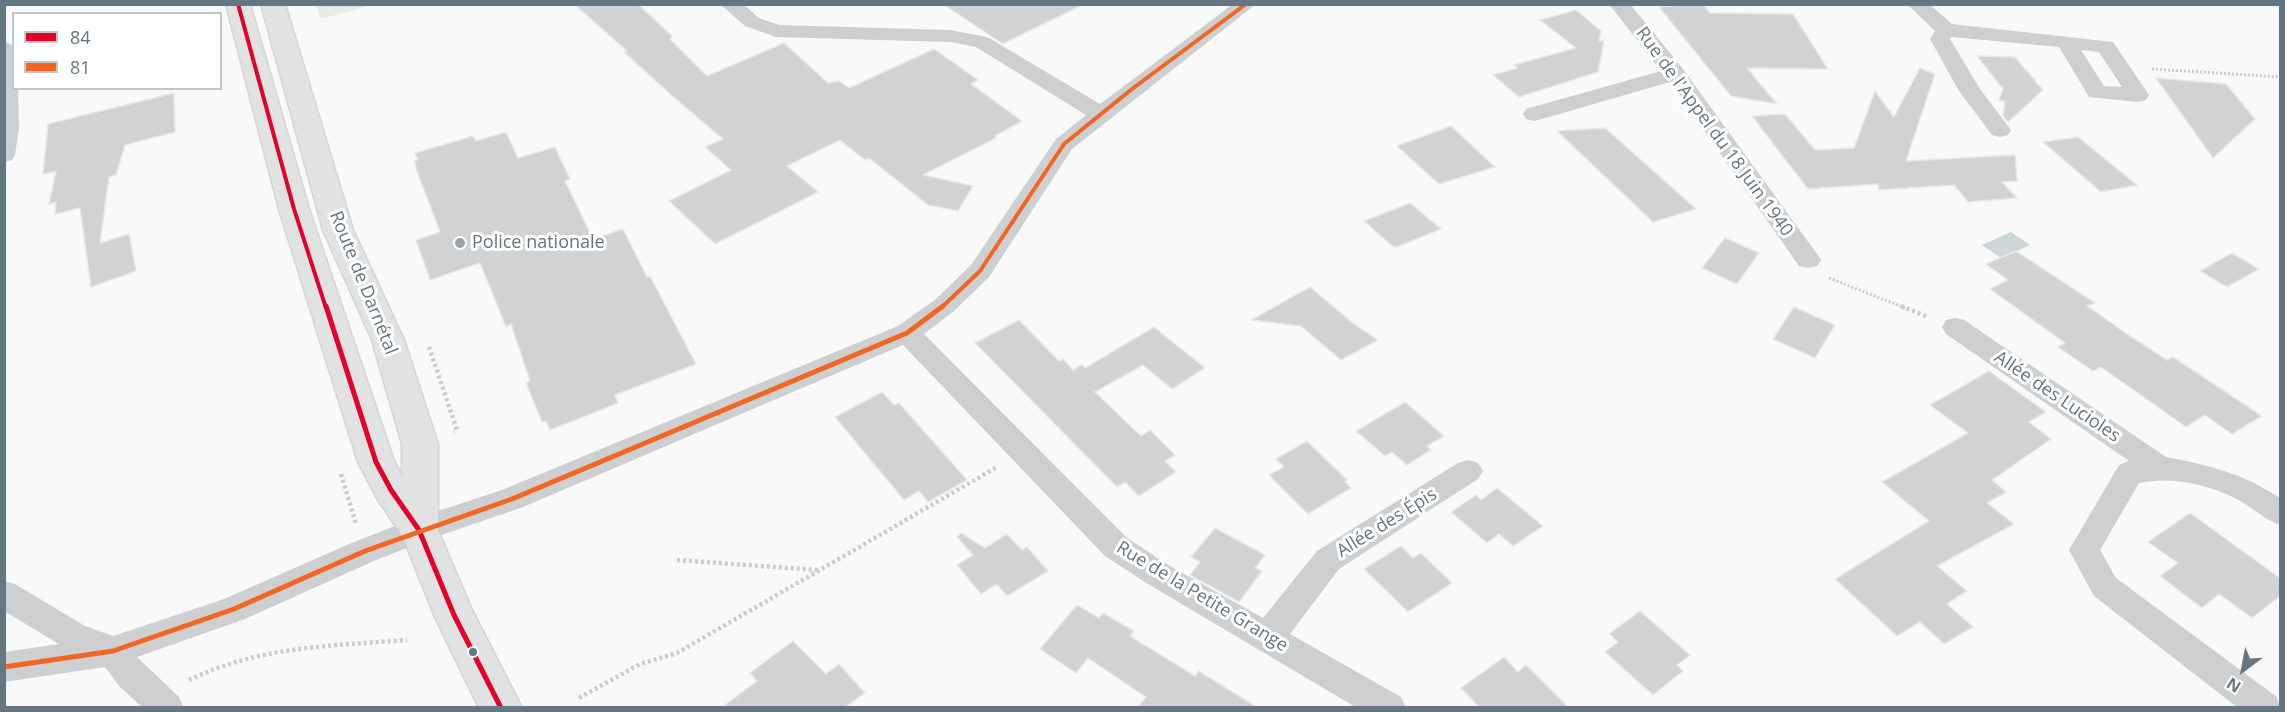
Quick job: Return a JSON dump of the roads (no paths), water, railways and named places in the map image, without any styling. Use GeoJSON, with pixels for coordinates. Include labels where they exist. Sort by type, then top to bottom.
{"type":"FeatureCollection","features":[{"type":"Feature","properties":{"kind":"main road","name":"Route de Darnétal"},"geometry":{"type":"LineString","coordinates":[[238,4],[294,209],[376,462],[391,490],[419,530],[454,615],[501,708]]}},
{"type":"Feature","properties":{"kind":"main road","name":"Route de Darnétal"},"geometry":{"type":"LineString","coordinates":[[273,4],[338,230],[388,340],[420,444],[419,530]]}},
{"type":"Feature","properties":{"kind":"street"},"geometry":{"type":"LineString","coordinates":[[730,4],[752,22],[777,31],[950,36],[982,42],[1100,114]]}},
{"type":"Feature","properties":{"kind":"street"},"geometry":{"type":"LineString","coordinates":[[4,667],[113,651],[249,603],[419,530],[522,495],[908,333],[945,305],[980,271],[1064,144],[1100,114],[1246,4]]}},
{"type":"Feature","properties":{"kind":"street","name":"Rue de l'Appel du 18 Juin 1940"},"geometry":{"type":"LineString","coordinates":[[1618,4],[1675,74],[1808,260]]}},
{"type":"Feature","properties":{"kind":"street"},"geometry":{"type":"LineString","coordinates":[[1917,4],[1946,30],[2066,42],[2106,46],[2138,95],[2097,92],[2066,42]]}},
{"type":"Feature","properties":{"kind":"street"},"geometry":{"type":"LineString","coordinates":[[1946,30],[1940,39],[1970,91],[2000,130]]}},
{"type":"Feature","properties":{"kind":"street"},"geometry":{"type":"LineString","coordinates":[[4,47],[8,139],[4,155]]}},
{"type":"Feature","properties":{"kind":"street"},"geometry":{"type":"LineString","coordinates":[[1534,114],[1640,82],[1675,74]]}},
{"type":"Feature","properties":{"kind":"street","name":"Allée des Lucioles"},"geometry":{"type":"LineString","coordinates":[[1955,327],[2159,467]]}},
{"type":"Feature","properties":{"kind":"street","name":"Rue de la Petite Grange"},"geometry":{"type":"LineString","coordinates":[[908,333],[1116,547],[1159,575],[1389,708]]}},
{"type":"Feature","properties":{"kind":"street"},"geometry":{"type":"LineString","coordinates":[[2265,708],[2104,587],[2084,550],[2129,473],[2159,467],[2202,475],[2246,490],[2280,513]]}},
{"type":"Feature","properties":{"kind":"street","name":"Allée des Épis"},"geometry":{"type":"LineString","coordinates":[[1267,638],[1328,560],[1468,471]]}},
{"type":"Feature","properties":{"kind":"street"},"geometry":{"type":"LineString","coordinates":[[4,594],[73,636],[113,651],[132,676],[162,703]]}},
{"type":"Feature","properties":{"kind":"place","name":"Police nationale"},"geometry":{"type":"Point","coordinates":[460,243]}}]}
